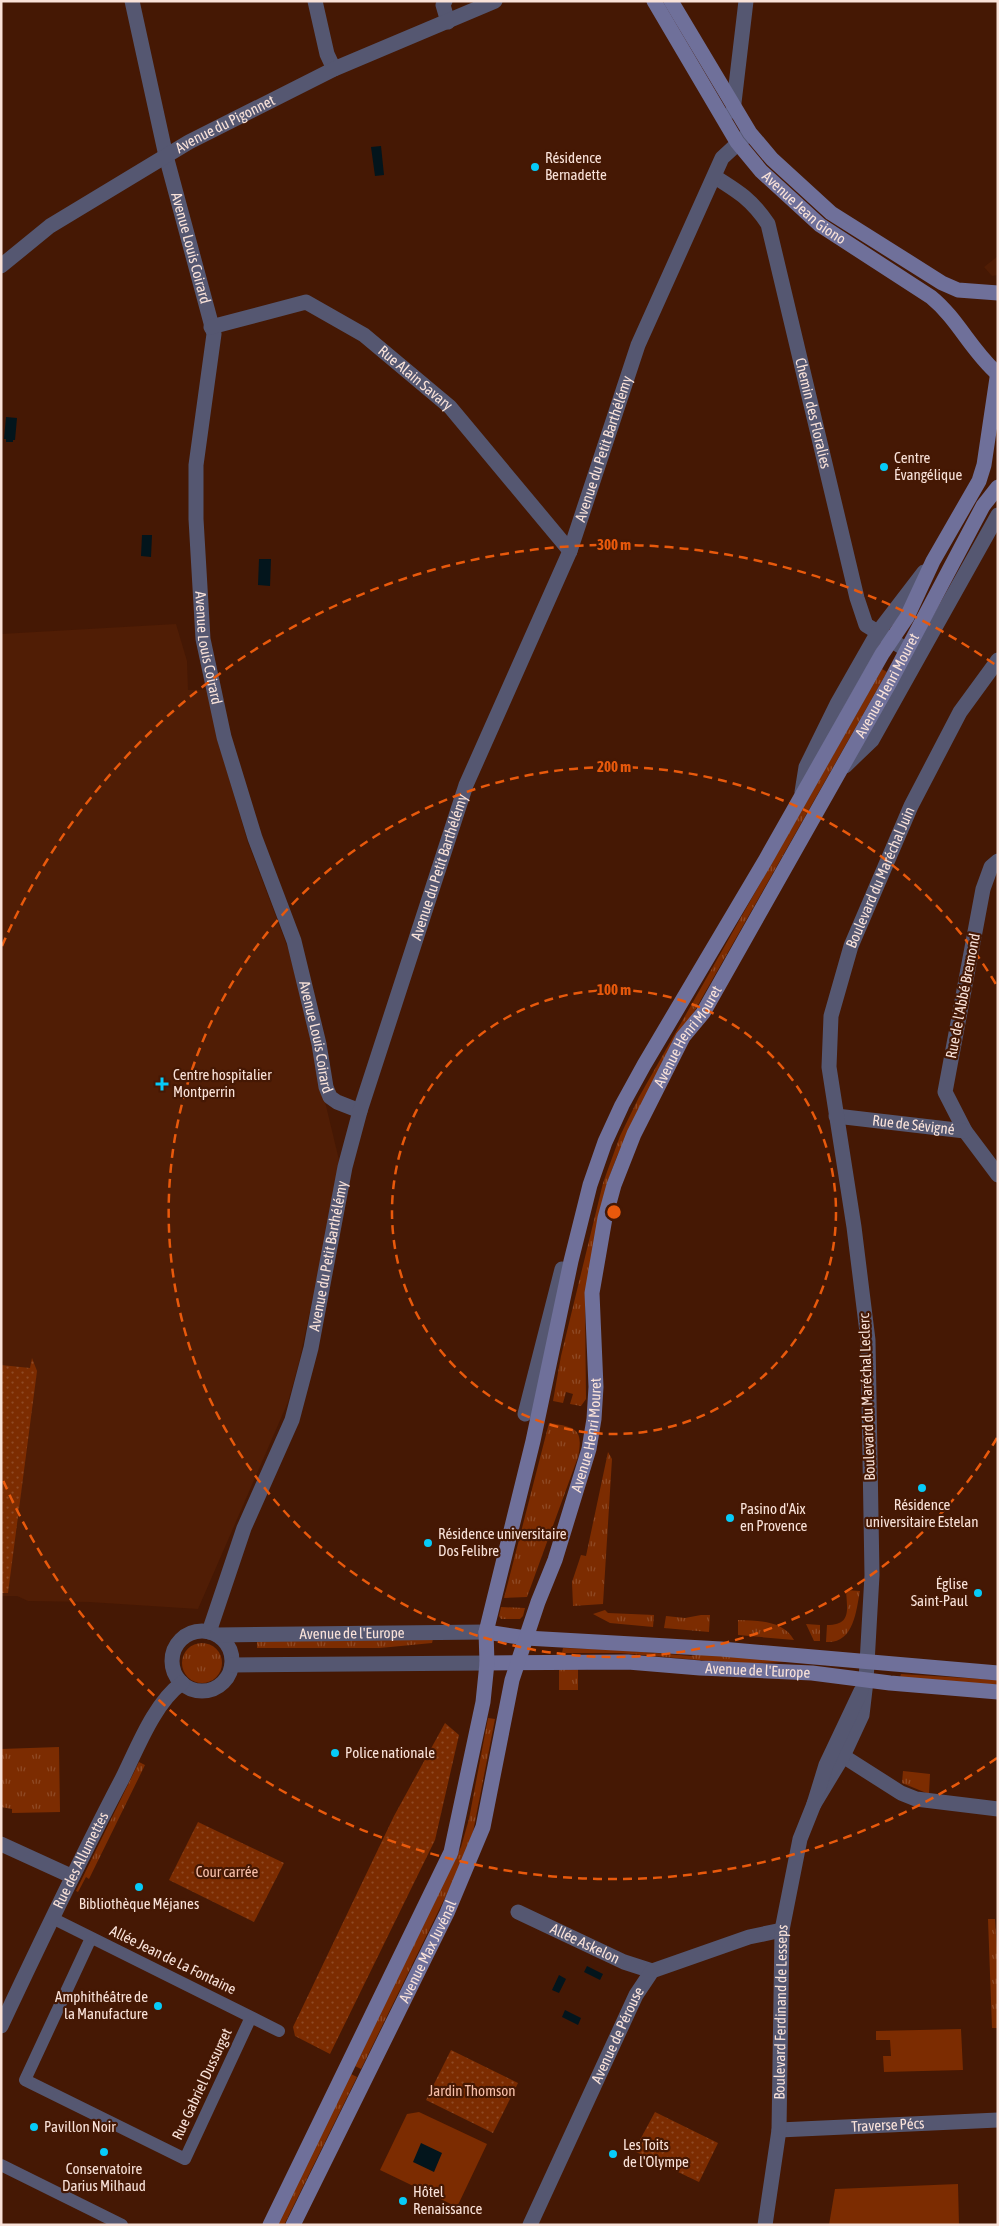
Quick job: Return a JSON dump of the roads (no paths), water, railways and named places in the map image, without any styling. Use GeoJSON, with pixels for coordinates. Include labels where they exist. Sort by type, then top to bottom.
{"type":"FeatureCollection","features":[{"type":"Feature","properties":{"kind":"main road","name":"Avenue Jean Giono"},"geometry":{"type":"LineString","coordinates":[[654,1],[734,139],[761,171],[820,225],[942,306],[985,362],[997,373]]}},
{"type":"Feature","properties":{"kind":"main road","name":"Avenue Jean Giono"},"geometry":{"type":"LineString","coordinates":[[671,1],[750,133],[772,160],[831,213],[942,283],[958,290],[998,293]]}},
{"type":"Feature","properties":{"kind":"main road","name":"Avenue Henri Mouret"},"geometry":{"type":"LineString","coordinates":[[486,1632],[533,1441],[571,1261],[590,1186],[622,1105],[802,792],[907,617],[933,561],[978,482],[984,465],[997,373]]}},
{"type":"Feature","properties":{"kind":"main road","name":"Avenue Henri Mouret"},"geometry":{"type":"LineString","coordinates":[[518,1664],[538,1602],[555,1560],[589,1449],[596,1387],[592,1293],[604,1218],[614,1185],[634,1134],[683,1037],[703,1013],[907,650],[983,506],[998,487]]}},
{"type":"Feature","properties":{"kind":"main road","name":"Avenue de l'Europe"},"geometry":{"type":"LineString","coordinates":[[486,1632],[526,1638],[721,1648],[998,1673]]}},
{"type":"Feature","properties":{"kind":"main road","name":"Avenue Max Juvénal"},"geometry":{"type":"LineString","coordinates":[[270,2225],[451,1852],[483,1702],[487,1663],[486,1632]]}},
{"type":"Feature","properties":{"kind":"main road","name":"Avenue de l'Europe"},"geometry":{"type":"LineString","coordinates":[[487,1663],[628,1662],[700,1668],[812,1673],[866,1681],[998,1692]]}},
{"type":"Feature","properties":{"kind":"main road","name":"Avenue Max Juvénal"},"geometry":{"type":"LineString","coordinates":[[293,2225],[447,1913],[473,1854],[483,1827],[512,1680],[518,1664]]}},
{"type":"Feature","properties":{"kind":"street","name":"Avenue Louis Coirard"},"geometry":{"type":"LineString","coordinates":[[132,1],[166,156],[214,334],[196,465],[196,519],[203,639],[227,746],[255,838],[294,941],[319,1044],[326,1087],[330,1097],[337,1102],[360,1111]]}},
{"type":"Feature","properties":{"kind":"street"},"geometry":{"type":"LineString","coordinates":[[315,1],[327,54],[334,68]]}},
{"type":"Feature","properties":{"kind":"street"},"geometry":{"type":"LineString","coordinates":[[445,1],[444,5],[448,22]]}},
{"type":"Feature","properties":{"kind":"street","name":"Avenue du Pigonnet"},"geometry":{"type":"LineString","coordinates":[[1,266],[50,226],[166,156],[334,68],[495,1]]}},
{"type":"Feature","properties":{"kind":"street"},"geometry":{"type":"LineString","coordinates":[[734,139],[733,105],[746,1]]}},
{"type":"Feature","properties":{"kind":"street"},"geometry":{"type":"LineString","coordinates":[[712,70],[737,68]]}},
{"type":"Feature","properties":{"kind":"street","name":"Avenue du Petit Barthélémy"},"geometry":{"type":"LineString","coordinates":[[213,1634],[244,1528],[292,1420],[311,1348],[345,1168],[360,1111],[466,785],[570,551],[638,345],[722,158],[734,139],[750,133]]}},
{"type":"Feature","properties":{"kind":"street","name":"Chemin des Floralies"},"geometry":{"type":"LineString","coordinates":[[715,177],[745,196],[757,207],[768,224],[857,598],[866,625],[907,650]]}},
{"type":"Feature","properties":{"kind":"street","name":"Rue Alain Savary"},"geometry":{"type":"LineString","coordinates":[[211,327],[306,302],[364,335],[450,407],[570,551]]}},
{"type":"Feature","properties":{"kind":"street"},"geometry":{"type":"LineString","coordinates":[[837,774],[872,740],[998,515]]}},
{"type":"Feature","properties":{"kind":"street","name":"Avenue Henri Mouret"},"geometry":{"type":"LineString","coordinates":[[802,792],[806,768],[837,704],[878,632],[933,561]]}},
{"type":"Feature","properties":{"kind":"street","name":"Boulevard du Maréchal Juin"},"geometry":{"type":"LineString","coordinates":[[836,1116],[829,1067],[831,1016],[851,946],[911,806],[934,759],[960,712],[998,660]]}},
{"type":"Feature","properties":{"kind":"street","name":"Rue de l'Abbé Bremond"},"geometry":{"type":"LineString","coordinates":[[965,1131],[946,1092],[984,889],[991,867],[998,861]]}},
{"type":"Feature","properties":{"kind":"street","name":"Rue de Sévigné"},"geometry":{"type":"LineString","coordinates":[[836,1116],[965,1131],[998,1175]]}},
{"type":"Feature","properties":{"kind":"street","name":"Boulevard du Maréchal Leclerc"},"geometry":{"type":"LineString","coordinates":[[836,1116],[853,1219],[868,1340],[872,1574],[866,1681]]}},
{"type":"Feature","properties":{"kind":"street"},"geometry":{"type":"LineString","coordinates":[[525,1414],[580,1202],[590,1186]]}},
{"type":"Feature","properties":{"kind":"street"},"geometry":{"type":"LineString","coordinates":[[198,1632],[213,1634],[229,1648],[232,1664],[227,1678],[212,1690],[200,1691],[190,1689],[182,1683],[173,1670],[174,1651],[188,1635],[198,1632]]}},
{"type":"Feature","properties":{"kind":"street","name":"Avenue de l'Europe"},"geometry":{"type":"LineString","coordinates":[[213,1634],[486,1632]]}},
{"type":"Feature","properties":{"kind":"street","name":"Avenue de l'Europe"},"geometry":{"type":"LineString","coordinates":[[232,1664],[487,1663]]}},
{"type":"Feature","properties":{"kind":"street","name":"Rue des Allumettes"},"geometry":{"type":"LineString","coordinates":[[1,2026],[71,1876],[166,1698],[173,1670]]}},
{"type":"Feature","properties":{"kind":"street","name":"Boulevard Ferdinand de Lesseps"},"geometry":{"type":"LineString","coordinates":[[814,1804],[843,1756],[862,1715],[866,1681]]}},
{"type":"Feature","properties":{"kind":"street","name":"Boulevard Ferdinand de Lesseps"},"geometry":{"type":"LineString","coordinates":[[765,2225],[779,2130],[782,1930],[800,1839],[814,1804],[826,1765],[866,1681]]}},
{"type":"Feature","properties":{"kind":"street","name":"Rue des Allumettes"},"geometry":{"type":"LineString","coordinates":[[166,1698],[182,1683]]}},
{"type":"Feature","properties":{"kind":"street"},"geometry":{"type":"LineString","coordinates":[[843,1756],[901,1792],[916,1799],[998,1809]]}},
{"type":"Feature","properties":{"kind":"street"},"geometry":{"type":"LineString","coordinates":[[1,1844],[71,1876]]}},
{"type":"Feature","properties":{"kind":"street","name":"Allée Askelon"},"geometry":{"type":"LineString","coordinates":[[518,1912],[624,1962],[652,1971]]}},
{"type":"Feature","properties":{"kind":"street","name":"Allée Jean de La Fontaine"},"geometry":{"type":"LineString","coordinates":[[52,1918],[279,2031]]}},
{"type":"Feature","properties":{"kind":"street","name":"Avenue de Pérouse"},"geometry":{"type":"LineString","coordinates":[[530,2225],[636,1995],[652,1971],[749,1937],[782,1930]]}},
{"type":"Feature","properties":{"kind":"street","name":"Rue Gabriel Dussurget"},"geometry":{"type":"LineString","coordinates":[[91,1938],[25,2080],[123,2129],[185,2159],[251,2017]]}},
{"type":"Feature","properties":{"kind":"street","name":"Traverse Pécs"},"geometry":{"type":"LineString","coordinates":[[779,2130],[998,2120]]}},
{"type":"Feature","properties":{"kind":"street"},"geometry":{"type":"LineString","coordinates":[[1,2165],[122,2225]]}},
{"type":"Feature","properties":{"kind":"place","name":"Résidence Bernadette"},"geometry":{"type":"Point","coordinates":[535,167]}},
{"type":"Feature","properties":{"kind":"place","name":"Centre Évangélique"},"geometry":{"type":"Point","coordinates":[884,467]}},
{"type":"Feature","properties":{"kind":"place","name":"Centre hospitalier Montperrin"},"geometry":{"type":"Point","coordinates":[162,1084]}},
{"type":"Feature","properties":{"kind":"place","name":"Résidence universitaire Estelan"},"geometry":{"type":"Point","coordinates":[922,1488]}},
{"type":"Feature","properties":{"kind":"place","name":"Pasino d'Aix en Provence"},"geometry":{"type":"Point","coordinates":[730,1518]}},
{"type":"Feature","properties":{"kind":"place","name":"Résidence universitaire Dos Felibre"},"geometry":{"type":"Point","coordinates":[428,1543]}},
{"type":"Feature","properties":{"kind":"place","name":"Église Saint-Paul"},"geometry":{"type":"Point","coordinates":[978,1593]}},
{"type":"Feature","properties":{"kind":"place","name":"Police nationale"},"geometry":{"type":"Point","coordinates":[335,1753]}},
{"type":"Feature","properties":{"kind":"place","name":"Bibliothèque Méjanes"},"geometry":{"type":"Point","coordinates":[139,1887]}},
{"type":"Feature","properties":{"kind":"place","name":"Amphithéâtre de la Manufacture"},"geometry":{"type":"Point","coordinates":[158,2006]}},
{"type":"Feature","properties":{"kind":"place","name":"Pavillon Noir"},"geometry":{"type":"Point","coordinates":[34,2127]}},
{"type":"Feature","properties":{"kind":"place","name":"Conservatoire Darius Milhaud"},"geometry":{"type":"Point","coordinates":[104,2152]}},
{"type":"Feature","properties":{"kind":"place","name":"Les Toits de l'Olympe"},"geometry":{"type":"Point","coordinates":[613,2154]}},
{"type":"Feature","properties":{"kind":"place","name":"Hôtel Renaissance"},"geometry":{"type":"Point","coordinates":[403,2201]}},
{"type":"Feature","properties":{"kind":"park label","name":"Cour carrée"},"geometry":{"type":"Point","coordinates":[227,1872]}},
{"type":"Feature","properties":{"kind":"park label","name":"Jardin Thomson"},"geometry":{"type":"Point","coordinates":[472,2091]}}]}
